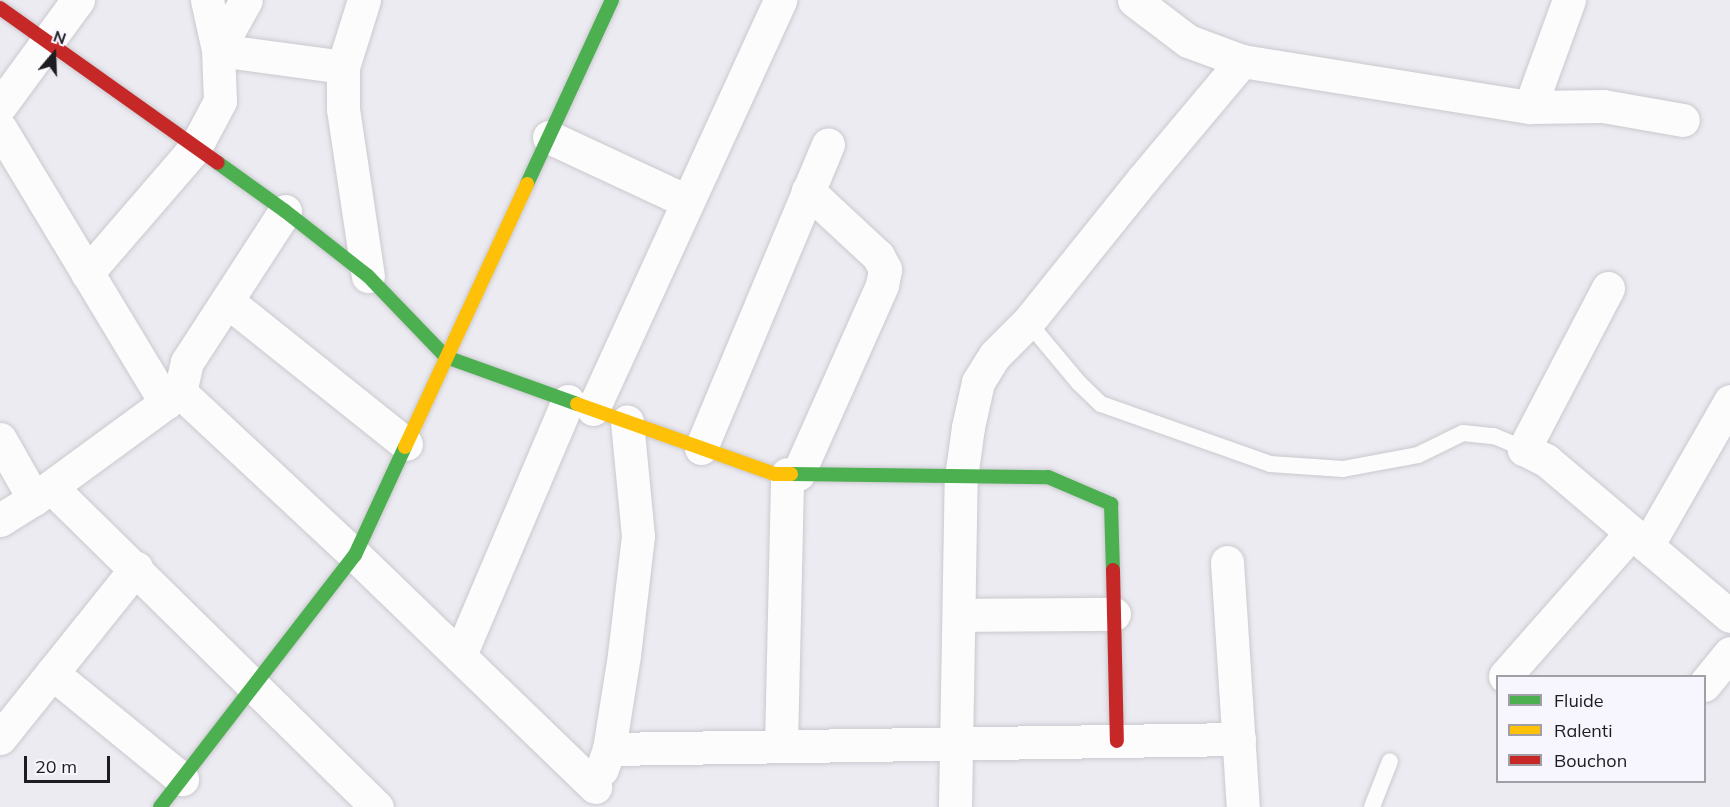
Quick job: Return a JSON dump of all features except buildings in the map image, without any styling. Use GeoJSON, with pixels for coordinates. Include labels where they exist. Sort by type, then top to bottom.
{"type":"FeatureCollection","features":[{"type":"Feature","properties":{"kind":"street"},"geometry":{"type":"LineString","coordinates":[[0,106],[78,0]]}},
{"type":"Feature","properties":{"kind":"street"},"geometry":{"type":"LineString","coordinates":[[87,273],[195,148],[220,101],[218,50],[207,0]]}},
{"type":"Feature","properties":{"kind":"street"},"geometry":{"type":"LineString","coordinates":[[218,50],[246,0]]}},
{"type":"Feature","properties":{"kind":"street"},"geometry":{"type":"LineString","coordinates":[[364,0],[343,67],[343,110],[368,276]]}},
{"type":"Feature","properties":{"kind":"street"},"geometry":{"type":"LineString","coordinates":[[160,807],[355,555],[612,0]]}},
{"type":"Feature","properties":{"kind":"street"},"geometry":{"type":"LineString","coordinates":[[460,655],[580,405],[686,201],[780,0]]}},
{"type":"Feature","properties":{"kind":"street"},"geometry":{"type":"LineString","coordinates":[[1134,0],[1188,41],[1242,61],[1530,107],[1603,106],[1683,120]]}},
{"type":"Feature","properties":{"kind":"street"},"geometry":{"type":"LineString","coordinates":[[1530,107],[1569,0]]}},
{"type":"Feature","properties":{"kind":"street"},"geometry":{"type":"LineString","coordinates":[[0,8],[46,43],[285,211],[368,276],[446,357],[774,474],[1048,477],[1111,504],[1117,741]]}},
{"type":"Feature","properties":{"kind":"street"},"geometry":{"type":"LineString","coordinates":[[218,50],[343,67]]}},
{"type":"Feature","properties":{"kind":"street"},"geometry":{"type":"LineString","coordinates":[[955,807],[962,477],[968,427],[978,382],[995,355],[1028,321],[1242,61]]}},
{"type":"Feature","properties":{"kind":"street"},"geometry":{"type":"LineString","coordinates":[[0,128],[87,273],[173,398],[355,555],[460,655],[591,797],[609,749],[624,656],[638,536],[627,422]]}},
{"type":"Feature","properties":{"kind":"street"},"geometry":{"type":"LineString","coordinates":[[549,137],[686,201]]}},
{"type":"Feature","properties":{"kind":"street"},"geometry":{"type":"LineString","coordinates":[[701,448],[828,144]]}},
{"type":"Feature","properties":{"kind":"street"},"geometry":{"type":"LineString","coordinates":[[781,746],[793,474],[882,285],[885,269],[878,256],[808,191]]}},
{"type":"Feature","properties":{"kind":"street"},"geometry":{"type":"LineString","coordinates":[[0,520],[43,493],[173,398],[188,362],[285,211]]}},
{"type":"Feature","properties":{"kind":"street"},"geometry":{"type":"LineString","coordinates":[[1608,288],[1524,449],[1546,460],[1730,616]]}},
{"type":"Feature","properties":{"kind":"street"},"geometry":{"type":"LineString","coordinates":[[227,302],[406,444]]}},
{"type":"Feature","properties":{"kind":"street"},"geometry":{"type":"LineString","coordinates":[[1506,675],[1639,540],[1730,400]]}},
{"type":"Feature","properties":{"kind":"street"},"geometry":{"type":"LineString","coordinates":[[0,439],[43,493],[136,568],[255,684],[366,801]]}},
{"type":"Feature","properties":{"kind":"street"},"geometry":{"type":"LineString","coordinates":[[1227,562],[1243,807]]}},
{"type":"Feature","properties":{"kind":"street"},"geometry":{"type":"LineString","coordinates":[[0,738],[136,568]]}},
{"type":"Feature","properties":{"kind":"street"},"geometry":{"type":"LineString","coordinates":[[959,615],[1114,614]]}},
{"type":"Feature","properties":{"kind":"street"},"geometry":{"type":"LineString","coordinates":[[1706,683],[1730,653]]}},
{"type":"Feature","properties":{"kind":"street"},"geometry":{"type":"LineString","coordinates":[[52,673],[182,778]]}},
{"type":"Feature","properties":{"kind":"street"},"geometry":{"type":"LineString","coordinates":[[609,749],[1239,739]]}},
{"type":"Feature","properties":{"kind":"lane"},"geometry":{"type":"LineString","coordinates":[[1028,321],[1078,382],[1101,404],[1270,464],[1343,469],[1418,455],[1463,433],[1494,436],[1524,449]]}},
{"type":"Feature","properties":{"kind":"lane"},"geometry":{"type":"LineString","coordinates":[[1372,807],[1390,761]]}},
{"type":"Feature","properties":{"kind":"traffic: fast"},"geometry":{"type":"LineString","coordinates":[[527,184],[612,0]]}},
{"type":"Feature","properties":{"kind":"traffic: fast"},"geometry":{"type":"LineString","coordinates":[[218,163],[285,211],[368,276],[446,357],[577,404]]}},
{"type":"Feature","properties":{"kind":"traffic: fast"},"geometry":{"type":"LineString","coordinates":[[160,807],[355,555],[405,447]]}},
{"type":"Feature","properties":{"kind":"traffic: fast"},"geometry":{"type":"LineString","coordinates":[[791,474],[1048,477],[1111,504],[1113,570]]}},
{"type":"Feature","properties":{"kind":"traffic: slow"},"geometry":{"type":"LineString","coordinates":[[405,447],[527,184]]}},
{"type":"Feature","properties":{"kind":"traffic: slow"},"geometry":{"type":"LineString","coordinates":[[577,404],[775,474],[791,474]]}},
{"type":"Feature","properties":{"kind":"traffic: jam"},"geometry":{"type":"LineString","coordinates":[[0,8],[218,163]]}},
{"type":"Feature","properties":{"kind":"traffic: jam"},"geometry":{"type":"LineString","coordinates":[[1113,570],[1117,741]]}}]}
